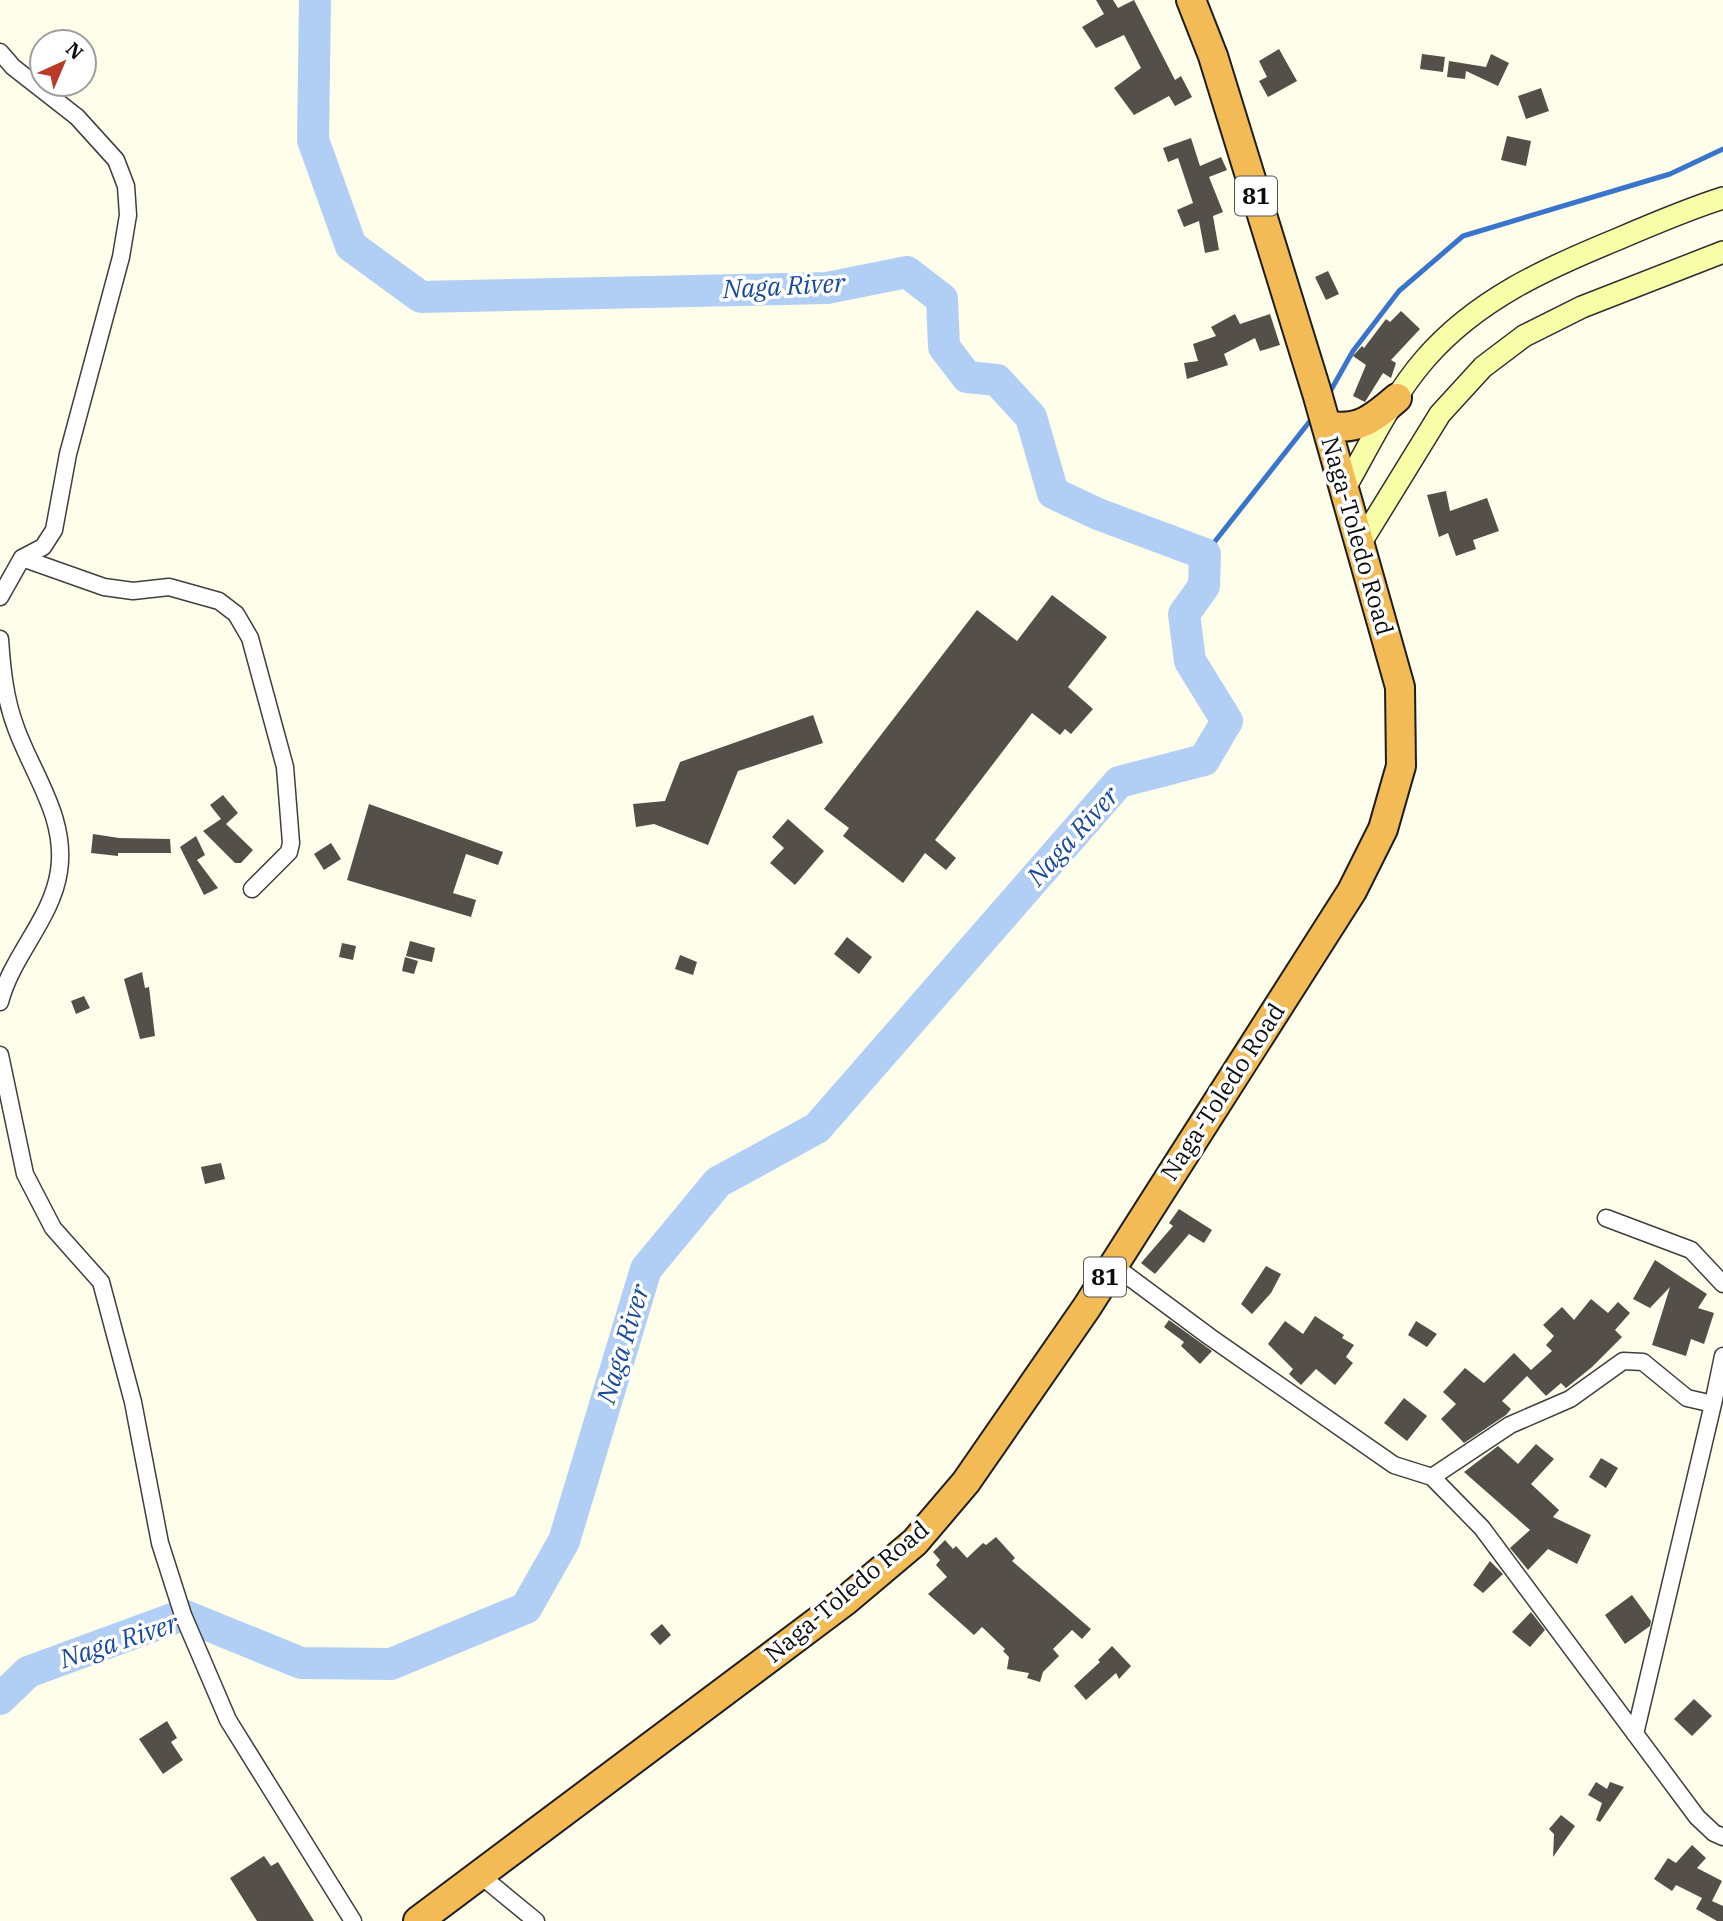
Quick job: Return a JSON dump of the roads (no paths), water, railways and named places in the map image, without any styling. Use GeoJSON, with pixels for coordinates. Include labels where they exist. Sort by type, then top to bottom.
{"type":"FeatureCollection","features":[{"type":"Feature","properties":{"kind":"highway","name":"Naga-Toledo Road"},"geometry":{"type":"LineString","coordinates":[[418,1921],[845,1601],[915,1542],[966,1482],[1113,1265],[1352,891],[1383,829],[1401,766],[1400,687],[1322,412],[1213,56],[1191,0]]}},
{"type":"Feature","properties":{"kind":"highway"},"geometry":{"type":"LineString","coordinates":[[1322,412],[1350,428],[1367,423],[1397,398]]}},
{"type":"Feature","properties":{"kind":"main road"},"geometry":{"type":"LineString","coordinates":[[1344,490],[1397,398],[1425,359],[1502,293],[1558,263],[1723,198]]}},
{"type":"Feature","properties":{"kind":"main road"},"geometry":{"type":"LineString","coordinates":[[1360,544],[1440,414],[1483,368],[1524,337],[1582,307],[1723,252]]}},
{"type":"Feature","properties":{"kind":"street"},"geometry":{"type":"LineString","coordinates":[[0,52],[13,67],[76,117],[116,160],[126,186],[128,215],[121,257],[68,454],[54,530],[43,547],[22,558],[0,597]]}},
{"type":"Feature","properties":{"kind":"street"},"geometry":{"type":"LineString","coordinates":[[22,558],[104,587],[133,591],[169,587],[219,601],[236,614],[250,638],[285,766],[291,843],[289,852],[252,889]]}},
{"type":"Feature","properties":{"kind":"street"},"geometry":{"type":"LineString","coordinates":[[0,639],[3,682],[16,729],[53,808],[60,867],[55,894],[0,1002]]}},
{"type":"Feature","properties":{"kind":"street"},"geometry":{"type":"LineString","coordinates":[[0,1055],[25,1174],[53,1228],[101,1282],[133,1402],[159,1543],[183,1615],[228,1720],[353,1921]]}},
{"type":"Feature","properties":{"kind":"street"},"geometry":{"type":"LineString","coordinates":[[1606,1218],[1691,1250],[1723,1284]]}},
{"type":"Feature","properties":{"kind":"street"},"geometry":{"type":"LineString","coordinates":[[1113,1265],[1210,1338],[1394,1465],[1432,1477],[1482,1528],[1698,1817],[1714,1833],[1723,1837]]}},
{"type":"Feature","properties":{"kind":"street"},"geometry":{"type":"LineString","coordinates":[[1635,1734],[1723,1356]]}},
{"type":"Feature","properties":{"kind":"street"},"geometry":{"type":"LineString","coordinates":[[1432,1477],[1510,1425],[1570,1399],[1623,1361],[1643,1363],[1687,1398],[1713,1404]]}},
{"type":"Feature","properties":{"kind":"street"},"geometry":{"type":"LineString","coordinates":[[480,1875],[536,1921]]}},
{"type":"Feature","properties":{"kind":"waterway","name":"Naga River"},"geometry":{"type":"LineString","coordinates":[[0,1699],[28,1672],[183,1615],[301,1663],[391,1664],[526,1608],[564,1541],[646,1269],[718,1182],[817,1128],[1119,782],[1204,760],[1227,721],[1190,661],[1184,614],[1204,586],[1205,554],[1098,514],[1053,493],[1031,417],[997,380],[967,377],[944,347],[942,299],[907,272],[827,288],[421,297],[351,246],[313,140],[315,0]]}},
{"type":"Feature","properties":{"kind":"waterway"},"geometry":{"type":"LineString","coordinates":[[1327,397],[1353,351],[1399,291],[1463,236],[1670,174],[1723,149]]}},
{"type":"Feature","properties":{"kind":"waterway"},"geometry":{"type":"LineString","coordinates":[[1205,554],[1314,416]]}}]}
